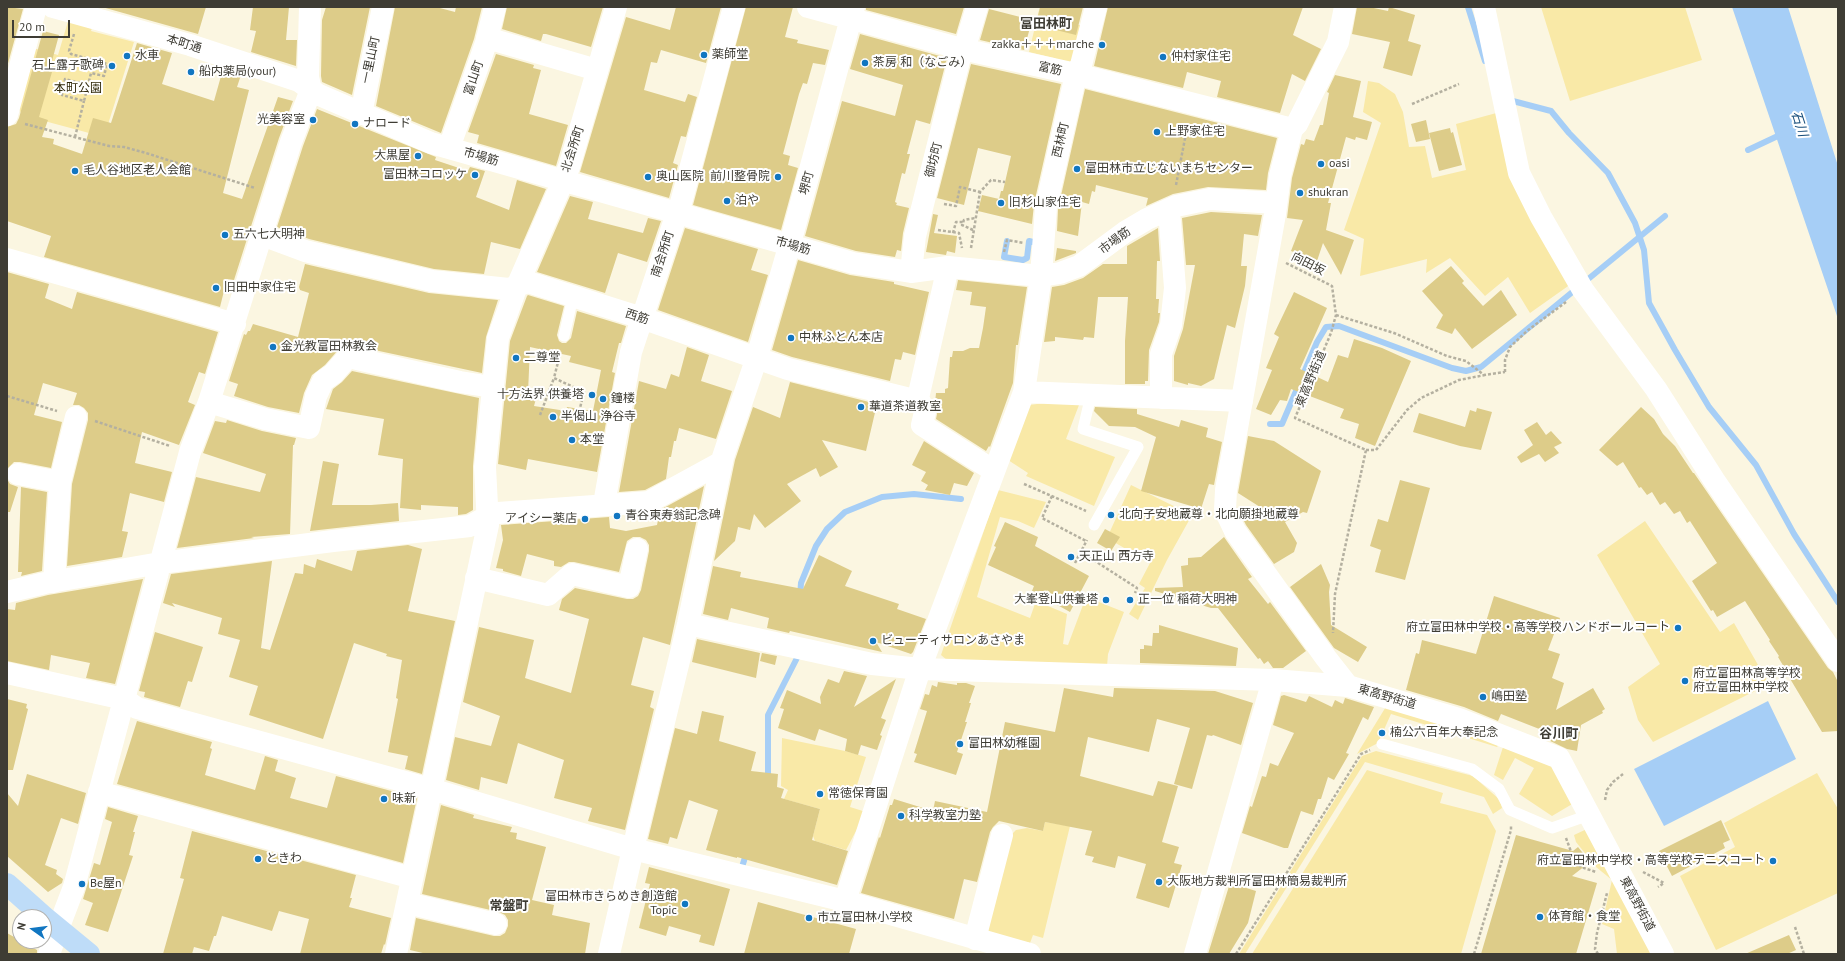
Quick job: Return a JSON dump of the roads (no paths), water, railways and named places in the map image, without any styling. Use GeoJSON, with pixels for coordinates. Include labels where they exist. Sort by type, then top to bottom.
{"type":"FeatureCollection","features":[{"type":"Feature","properties":{"kind":"highway"},"geometry":{"type":"LineString","coordinates":[[7,884],[35,909]]}},
{"type":"Feature","properties":{"kind":"highway"},"geometry":{"type":"LineString","coordinates":[[52,924],[89,954]]}},
{"type":"Feature","properties":{"kind":"street"},"geometry":{"type":"LineString","coordinates":[[15,119],[36,7]]}},
{"type":"Feature","properties":{"kind":"street","name":"本町通"},"geometry":{"type":"LineString","coordinates":[[53,7],[190,45],[292,78],[299,81],[311,90]]}},
{"type":"Feature","properties":{"kind":"street"},"geometry":{"type":"LineString","coordinates":[[52,916],[74,887],[190,452],[210,402],[274,194],[291,142],[311,90],[308,77],[310,7]]}},
{"type":"Feature","properties":{"kind":"street","name":"一里山町"},"geometry":{"type":"LineString","coordinates":[[361,114],[383,7]]}},
{"type":"Feature","properties":{"kind":"street","name":"富山町"},"geometry":{"type":"LineString","coordinates":[[449,148],[487,38],[495,7]]}},
{"type":"Feature","properties":{"kind":"street","name":"北会所町"},"geometry":{"type":"LineString","coordinates":[[396,954],[488,525],[485,467],[498,338],[517,286],[569,167],[616,7]]}},
{"type":"Feature","properties":{"kind":"street","name":"南会所町"},"geometry":{"type":"LineString","coordinates":[[604,504],[630,352],[678,213],[734,7]]}},
{"type":"Feature","properties":{"kind":"street","name":"富筋"},"geometry":{"type":"LineString","coordinates":[[808,7],[853,13],[963,49],[1076,74],[1292,129]]}},
{"type":"Feature","properties":{"kind":"street","name":"御坊町"},"geometry":{"type":"LineString","coordinates":[[912,272],[915,236],[963,49],[977,7]]}},
{"type":"Feature","properties":{"kind":"street","name":"西林町"},"geometry":{"type":"LineString","coordinates":[[845,901],[920,669],[1024,392],[1041,276],[1046,207],[1076,74],[1081,65],[1096,7]]}},
{"type":"Feature","properties":{"kind":"street","name":"東高野街道"},"geometry":{"type":"LineString","coordinates":[[1345,7],[1338,42],[1297,124],[1292,129],[1280,176],[1226,490],[1224,510],[1235,531],[1326,658],[1348,686],[1459,719],[1559,758],[1596,809],[1663,954]]}},
{"type":"Feature","properties":{"kind":"street"},"geometry":{"type":"LineString","coordinates":[[1484,7],[1519,173],[1541,217],[1580,283],[1656,389],[1718,486],[1838,661]]}},
{"type":"Feature","properties":{"kind":"street","name":"堺町"},"geometry":{"type":"LineString","coordinates":[[609,954],[688,624],[722,462],[757,357],[853,13]]}},
{"type":"Feature","properties":{"kind":"street"},"geometry":{"type":"LineString","coordinates":[[487,38],[597,70]]}},
{"type":"Feature","properties":{"kind":"street","name":"市場筋"},"geometry":{"type":"LineString","coordinates":[[311,90],[361,114],[431,143],[853,263],[912,272],[955,260],[1041,276],[1060,273],[1079,266],[1125,232],[1147,219],[1171,208],[1210,199],[1276,203]]}},
{"type":"Feature","properties":{"kind":"street"},"geometry":{"type":"LineString","coordinates":[[1161,398],[1162,354],[1171,325],[1175,288],[1171,208]]}},
{"type":"Feature","properties":{"kind":"street","name":"西筋"},"geometry":{"type":"LineString","coordinates":[[262,235],[305,251],[432,281],[509,289],[528,282],[642,318],[788,369],[910,399],[918,398]]}},
{"type":"Feature","properties":{"kind":"street"},"geometry":{"type":"LineString","coordinates":[[7,260],[235,324]]}},
{"type":"Feature","properties":{"kind":"street"},"geometry":{"type":"LineString","coordinates":[[955,260],[918,398],[925,412],[922,425],[994,471]]}},
{"type":"Feature","properties":{"kind":"street"},"geometry":{"type":"LineString","coordinates":[[210,402],[265,419],[309,428],[316,396],[322,381],[333,374],[348,357],[460,382],[492,386]]}},
{"type":"Feature","properties":{"kind":"street"},"geometry":{"type":"LineString","coordinates":[[1024,392],[1242,401]]}},
{"type":"Feature","properties":{"kind":"street"},"geometry":{"type":"LineString","coordinates":[[54,582],[60,482],[76,417]]}},
{"type":"Feature","properties":{"kind":"street"},"geometry":{"type":"LineString","coordinates":[[7,592],[160,563],[470,526],[488,516],[498,513],[604,504],[649,502],[722,462]]}},
{"type":"Feature","properties":{"kind":"street"},"geometry":{"type":"LineString","coordinates":[[18,474],[60,482]]}},
{"type":"Feature","properties":{"kind":"street"},"geometry":{"type":"LineString","coordinates":[[476,578],[548,595],[572,574],[637,589],[637,548]]}},
{"type":"Feature","properties":{"kind":"street"},"geometry":{"type":"LineString","coordinates":[[688,624],[872,664],[920,669],[1273,680],[1348,686]]}},
{"type":"Feature","properties":{"kind":"street"},"geometry":{"type":"LineString","coordinates":[[7,673],[124,699],[136,708],[431,789],[633,849],[845,901],[1030,954]]}},
{"type":"Feature","properties":{"kind":"street"},"geometry":{"type":"LineString","coordinates":[[1195,954],[1273,680]]}},
{"type":"Feature","properties":{"kind":"street"},"geometry":{"type":"LineString","coordinates":[[99,792],[412,878]]}},
{"type":"Feature","properties":{"kind":"street"},"geometry":{"type":"LineString","coordinates":[[975,939],[1002,835]]}},
{"type":"Feature","properties":{"kind":"street"},"geometry":{"type":"LineString","coordinates":[[407,903],[496,924]]}},
{"type":"Feature","properties":{"kind":"lane"},"geometry":{"type":"LineString","coordinates":[[564,336],[573,296]]}},
{"type":"Feature","properties":{"kind":"lane"},"geometry":{"type":"LineString","coordinates":[[1091,395],[1084,429],[1138,447],[1097,521]]}},
{"type":"Feature","properties":{"kind":"lane"},"geometry":{"type":"LineString","coordinates":[[1382,744],[1472,769],[1499,789],[1510,810],[1552,828],[1596,809]]}},
{"type":"Feature","properties":{"kind":"water","name":"石川"},"geometry":{"type":"Polygon","coordinates":[[[1732,7],[1788,7],[1838,166],[1838,319],[1732,7]]]}},
{"type":"Feature","properties":{"kind":"water"},"geometry":{"type":"Polygon","coordinates":[[[1768,701],[1796,759],[1664,826],[1634,769],[1768,701]]]}},
{"type":"Feature","properties":{"kind":"waterway"},"geometry":{"type":"LineString","coordinates":[[1468,7],[1485,61]]}},
{"type":"Feature","properties":{"kind":"waterway"},"geometry":{"type":"LineString","coordinates":[[1509,100],[1551,111],[1569,133],[1608,173],[1635,223],[1644,250],[1649,303],[1709,407],[1756,465],[1794,534],[1838,602]]}},
{"type":"Feature","properties":{"kind":"waterway"},"geometry":{"type":"LineString","coordinates":[[1748,150],[1782,134]]}},
{"type":"Feature","properties":{"kind":"waterway"},"geometry":{"type":"LineString","coordinates":[[1270,424],[1282,424],[1317,342],[1326,327],[1339,326],[1452,368],[1466,371],[1481,367],[1665,216]]}},
{"type":"Feature","properties":{"kind":"waterway"},"geometry":{"type":"LineString","coordinates":[[1007,241],[1004,257],[1023,260],[1027,258],[1029,241],[1033,242]]}},
{"type":"Feature","properties":{"kind":"waterway"},"geometry":{"type":"LineString","coordinates":[[800,597],[801,583],[816,546],[827,529],[845,512],[882,497],[914,494],[961,499]]}},
{"type":"Feature","properties":{"kind":"waterway"},"geometry":{"type":"LineString","coordinates":[[768,779],[768,715],[797,658]]}},
{"type":"Feature","properties":{"kind":"waterway"},"geometry":{"type":"LineString","coordinates":[[742,867],[747,851]]}},
{"type":"Feature","properties":{"kind":"place","name":"zakka＋＋＋marche"},"geometry":{"type":"Point","coordinates":[1102,45]}},
{"type":"Feature","properties":{"kind":"place","name":"薬師堂"},"geometry":{"type":"Point","coordinates":[704,55]}},
{"type":"Feature","properties":{"kind":"place","name":"水車"},"geometry":{"type":"Point","coordinates":[127,56]}},
{"type":"Feature","properties":{"kind":"place","name":"仲村家住宅"},"geometry":{"type":"Point","coordinates":[1163,57]}},
{"type":"Feature","properties":{"kind":"place","name":"茶房 和（なごみ）"},"geometry":{"type":"Point","coordinates":[865,63]}},
{"type":"Feature","properties":{"kind":"place","name":"石上露子歌碑"},"geometry":{"type":"Point","coordinates":[112,66]}},
{"type":"Feature","properties":{"kind":"place","name":"船内薬局(your)"},"geometry":{"type":"Point","coordinates":[191,72]}},
{"type":"Feature","properties":{"kind":"place","name":"光美容室"},"geometry":{"type":"Point","coordinates":[313,120]}},
{"type":"Feature","properties":{"kind":"place","name":"ナロード"},"geometry":{"type":"Point","coordinates":[355,124]}},
{"type":"Feature","properties":{"kind":"place","name":"上野家住宅"},"geometry":{"type":"Point","coordinates":[1157,132]}},
{"type":"Feature","properties":{"kind":"place","name":"大黒屋"},"geometry":{"type":"Point","coordinates":[418,156]}},
{"type":"Feature","properties":{"kind":"place","name":"oasi"},"geometry":{"type":"Point","coordinates":[1321,164]}},
{"type":"Feature","properties":{"kind":"place","name":"富田林市立じないまちセンター"},"geometry":{"type":"Point","coordinates":[1077,169]}},
{"type":"Feature","properties":{"kind":"place","name":"毛人谷地区老人会館"},"geometry":{"type":"Point","coordinates":[75,171]}},
{"type":"Feature","properties":{"kind":"place","name":"富田林コロッケ"},"geometry":{"type":"Point","coordinates":[475,175]}},
{"type":"Feature","properties":{"kind":"place","name":"奥山医院"},"geometry":{"type":"Point","coordinates":[648,177]}},
{"type":"Feature","properties":{"kind":"place","name":"前川整骨院"},"geometry":{"type":"Point","coordinates":[778,177]}},
{"type":"Feature","properties":{"kind":"place","name":"shukran"},"geometry":{"type":"Point","coordinates":[1300,193]}},
{"type":"Feature","properties":{"kind":"place","name":"泊や"},"geometry":{"type":"Point","coordinates":[727,201]}},
{"type":"Feature","properties":{"kind":"place","name":"旧杉山家住宅"},"geometry":{"type":"Point","coordinates":[1001,203]}},
{"type":"Feature","properties":{"kind":"place","name":"五六七大明神"},"geometry":{"type":"Point","coordinates":[225,235]}},
{"type":"Feature","properties":{"kind":"place","name":"旧田中家住宅"},"geometry":{"type":"Point","coordinates":[216,288]}},
{"type":"Feature","properties":{"kind":"place","name":"中林ふとん本店"},"geometry":{"type":"Point","coordinates":[791,338]}},
{"type":"Feature","properties":{"kind":"place","name":"金光教富田林教会"},"geometry":{"type":"Point","coordinates":[273,347]}},
{"type":"Feature","properties":{"kind":"place","name":"二尊堂"},"geometry":{"type":"Point","coordinates":[516,358]}},
{"type":"Feature","properties":{"kind":"place","name":"十方法界 供養塔"},"geometry":{"type":"Point","coordinates":[592,395]}},
{"type":"Feature","properties":{"kind":"place","name":"鐘楼"},"geometry":{"type":"Point","coordinates":[603,399]}},
{"type":"Feature","properties":{"kind":"place","name":"華道茶道教室"},"geometry":{"type":"Point","coordinates":[861,407]}},
{"type":"Feature","properties":{"kind":"place","name":"半偈山 浄谷寺"},"geometry":{"type":"Point","coordinates":[553,417]}},
{"type":"Feature","properties":{"kind":"place","name":"本堂"},"geometry":{"type":"Point","coordinates":[572,440]}},
{"type":"Feature","properties":{"kind":"place","name":"北向子安地蔵尊・北向願掛地蔵尊"},"geometry":{"type":"Point","coordinates":[1111,515]}},
{"type":"Feature","properties":{"kind":"place","name":"青谷東寿翁記念碑"},"geometry":{"type":"Point","coordinates":[617,516]}},
{"type":"Feature","properties":{"kind":"place","name":"アイシー薬店"},"geometry":{"type":"Point","coordinates":[585,519]}},
{"type":"Feature","properties":{"kind":"place","name":"天正山 西方寺"},"geometry":{"type":"Point","coordinates":[1071,557]}},
{"type":"Feature","properties":{"kind":"place","name":"大峯登山供養塔"},"geometry":{"type":"Point","coordinates":[1106,600]}},
{"type":"Feature","properties":{"kind":"place","name":"正一位 稲荷大明神"},"geometry":{"type":"Point","coordinates":[1130,600]}},
{"type":"Feature","properties":{"kind":"place","name":"府立富田林中学校・高等学校ハンドボールコート"},"geometry":{"type":"Point","coordinates":[1678,628]}},
{"type":"Feature","properties":{"kind":"place","name":"ビューティサロンあさやま"},"geometry":{"type":"Point","coordinates":[873,641]}},
{"type":"Feature","properties":{"kind":"place","name":"府立富田林高等学校 府立富田林中学校"},"geometry":{"type":"Point","coordinates":[1685,681]}},
{"type":"Feature","properties":{"kind":"place","name":"嶋田塾"},"geometry":{"type":"Point","coordinates":[1483,697]}},
{"type":"Feature","properties":{"kind":"place","name":"楠公六百年大奉記念"},"geometry":{"type":"Point","coordinates":[1382,733]}},
{"type":"Feature","properties":{"kind":"place","name":"富田林幼稚園"},"geometry":{"type":"Point","coordinates":[960,744]}},
{"type":"Feature","properties":{"kind":"place","name":"常徳保育園"},"geometry":{"type":"Point","coordinates":[820,794]}},
{"type":"Feature","properties":{"kind":"place","name":"味新"},"geometry":{"type":"Point","coordinates":[384,799]}},
{"type":"Feature","properties":{"kind":"place","name":"科学教室力塾"},"geometry":{"type":"Point","coordinates":[901,816]}},
{"type":"Feature","properties":{"kind":"place","name":"ときわ"},"geometry":{"type":"Point","coordinates":[258,859]}},
{"type":"Feature","properties":{"kind":"place","name":"府立富田林中学校・高等学校テニスコート"},"geometry":{"type":"Point","coordinates":[1773,861]}},
{"type":"Feature","properties":{"kind":"place","name":"大阪地方裁判所富田林簡易裁判所"},"geometry":{"type":"Point","coordinates":[1159,882]}},
{"type":"Feature","properties":{"kind":"place","name":"Be屋n"},"geometry":{"type":"Point","coordinates":[82,884]}},
{"type":"Feature","properties":{"kind":"place","name":"富田林市きらめき創造館 Topic"},"geometry":{"type":"Point","coordinates":[685,904]}},
{"type":"Feature","properties":{"kind":"place","name":"体育館・食堂"},"geometry":{"type":"Point","coordinates":[1540,917]}},
{"type":"Feature","properties":{"kind":"place","name":"市立富田林小学校"},"geometry":{"type":"Point","coordinates":[809,918]}},
{"type":"Feature","properties":{"kind":"district","name":"富田林町"},"geometry":{"type":"Point","coordinates":[1046,24]}},
{"type":"Feature","properties":{"kind":"district","name":"谷川町"},"geometry":{"type":"Point","coordinates":[1559,734]}},
{"type":"Feature","properties":{"kind":"district","name":"常盤町"},"geometry":{"type":"Point","coordinates":[509,906]}},
{"type":"Feature","properties":{"kind":"park label","name":"本町公園"},"geometry":{"type":"Point","coordinates":[78,89]}}]}
